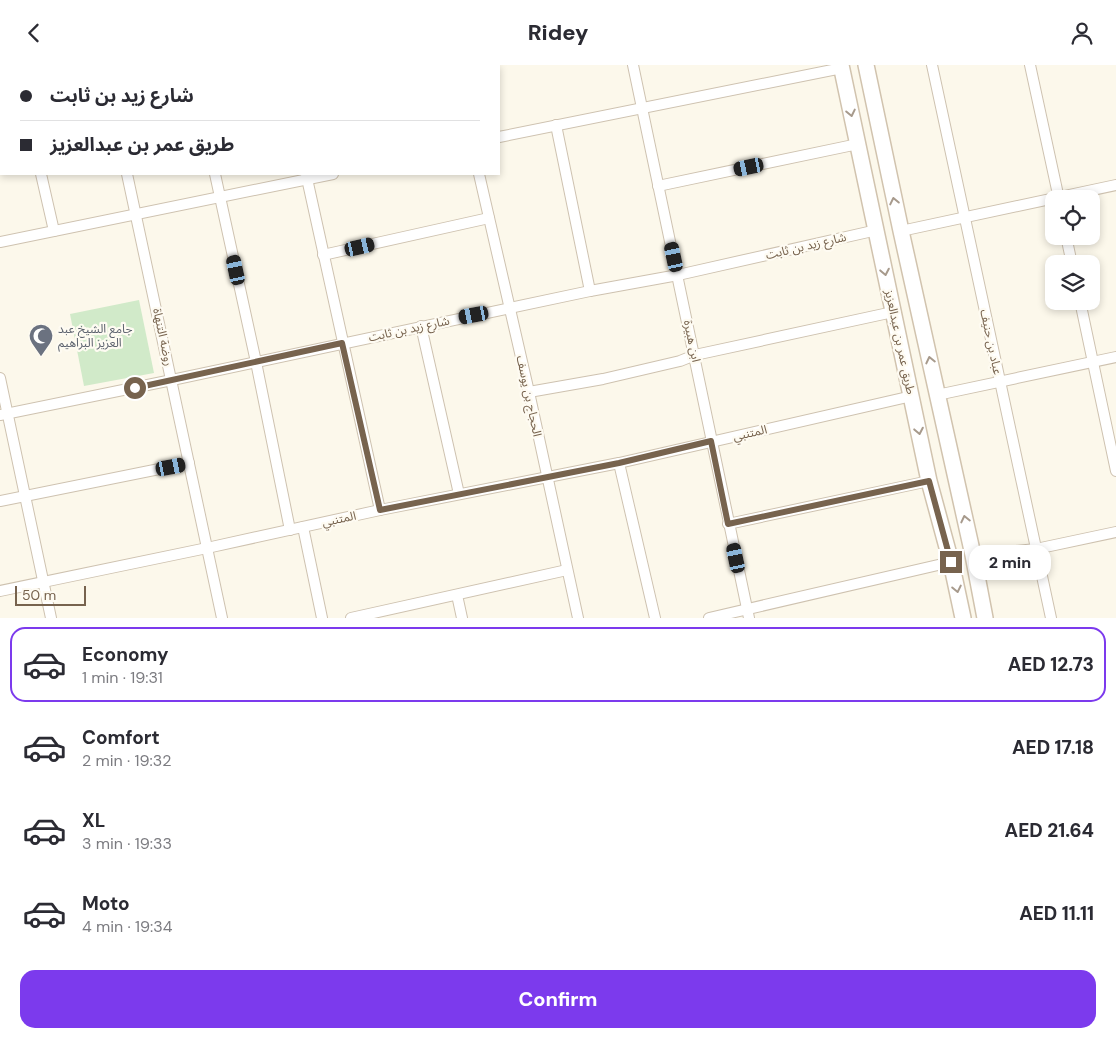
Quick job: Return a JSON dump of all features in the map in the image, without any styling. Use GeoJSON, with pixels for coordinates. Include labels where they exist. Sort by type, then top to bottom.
{"type":"FeatureCollection","features":[{"type":"Feature","properties":{"kind":"main road","name":"طريق عمر بن عبدالعزيز"},"geometry":{"type":"LineString","coordinates":[[866,65],[973,555],[985,618]]}},
{"type":"Feature","properties":{"kind":"main road","name":"طريق عمر بن عبدالعزيز"},"geometry":{"type":"LineString","coordinates":[[841,67],[929,481],[951,562],[963,618]]}},
{"type":"Feature","properties":{"kind":"street","name":"ابن هبيرة"},"geometry":{"type":"LineString","coordinates":[[633,65],[748,614]]}},
{"type":"Feature","properties":{"kind":"street","name":"عباد بن حنيف"},"geometry":{"type":"LineString","coordinates":[[932,65],[1052,618]]}},
{"type":"Feature","properties":{"kind":"street"},"geometry":{"type":"LineString","coordinates":[[1030,65],[1056,190]]}},
{"type":"Feature","properties":{"kind":"street"},"geometry":{"type":"LineString","coordinates":[[500,137],[841,67]]}},
{"type":"Feature","properties":{"kind":"street"},"geometry":{"type":"LineString","coordinates":[[556,125],[590,291]]}},
{"type":"Feature","properties":{"kind":"street"},"geometry":{"type":"LineString","coordinates":[[658,186],[858,144]]}},
{"type":"Feature","properties":{"kind":"street"},"geometry":{"type":"LineString","coordinates":[[41,175],[54,231]]}},
{"type":"Feature","properties":{"kind":"street","name":"روضة التنهاة"},"geometry":{"type":"LineString","coordinates":[[128,175],[222,618]]}},
{"type":"Feature","properties":{"kind":"street"},"geometry":{"type":"LineString","coordinates":[[215,175],[290,529]]}},
{"type":"Feature","properties":{"kind":"street"},"geometry":{"type":"LineString","coordinates":[[0,242],[136,215],[307,176],[320,175]]}},
{"type":"Feature","properties":{"kind":"street","name":"الحجاج بن يوسف"},"geometry":{"type":"LineString","coordinates":[[479,175],[578,618]]}},
{"type":"Feature","properties":{"kind":"street"},"geometry":{"type":"LineString","coordinates":[[307,176],[380,510]]}},
{"type":"Feature","properties":{"kind":"street"},"geometry":{"type":"LineString","coordinates":[[1094,190],[1116,185]]}},
{"type":"Feature","properties":{"kind":"street"},"geometry":{"type":"LineString","coordinates":[[901,231],[1045,201]]}},
{"type":"Feature","properties":{"kind":"street"},"geometry":{"type":"LineString","coordinates":[[323,255],[489,218]]}},
{"type":"Feature","properties":{"kind":"street","name":"شارع زيد بن ثابت"},"geometry":{"type":"LineString","coordinates":[[4,415],[421,326],[678,275],[877,230]]}},
{"type":"Feature","properties":{"kind":"street"},"geometry":{"type":"LineString","coordinates":[[1082,310],[1116,471]]}},
{"type":"Feature","properties":{"kind":"street"},"geometry":{"type":"LineString","coordinates":[[529,392],[603,379],[680,361],[695,355],[893,312]]}},
{"type":"Feature","properties":{"kind":"street"},"geometry":{"type":"LineString","coordinates":[[421,326],[459,494]]}},
{"type":"Feature","properties":{"kind":"street"},"geometry":{"type":"LineString","coordinates":[[937,395],[1116,357]]}},
{"type":"Feature","properties":{"kind":"street"},"geometry":{"type":"LineString","coordinates":[[0,378],[4,415],[26,496],[51,618]]}},
{"type":"Feature","properties":{"kind":"street","name":"المتنبي"},"geometry":{"type":"LineString","coordinates":[[0,591],[207,549],[380,510],[619,463],[912,396]]}},
{"type":"Feature","properties":{"kind":"street"},"geometry":{"type":"LineString","coordinates":[[0,501],[190,463]]}},
{"type":"Feature","properties":{"kind":"street"},"geometry":{"type":"LineString","coordinates":[[619,463],[655,618]]}},
{"type":"Feature","properties":{"kind":"street"},"geometry":{"type":"LineString","coordinates":[[728,524],[929,481]]}},
{"type":"Feature","properties":{"kind":"street"},"geometry":{"type":"LineString","coordinates":[[303,527],[322,618]]}},
{"type":"Feature","properties":{"kind":"street"},"geometry":{"type":"LineString","coordinates":[[973,555],[1036,549],[1116,532]]}},
{"type":"Feature","properties":{"kind":"street"},"geometry":{"type":"LineString","coordinates":[[709,618],[748,614],[951,562]]}},
{"type":"Feature","properties":{"kind":"street"},"geometry":{"type":"LineString","coordinates":[[352,618],[567,570]]}},
{"type":"Feature","properties":{"kind":"street"},"geometry":{"type":"LineString","coordinates":[[457,595],[462,618]]}},
{"type":"Feature","properties":{"kind":"green space"},"geometry":{"type":"Polygon","coordinates":[[[139,300],[154,373],[84,386],[70,314],[139,300]]]}},
{"type":"Feature","properties":{"kind":"place","name":"جامع الشيخ عبد العزيز البراهيم"},"geometry":{"type":"Point","coordinates":[41,357]}},
{"type":"Feature","properties":{"kind":"route"},"geometry":{"type":"LineString","coordinates":[[135,388],[342,343],[380,510],[619,463],[711,441],[728,524],[929,481],[951,562]]}}]}
